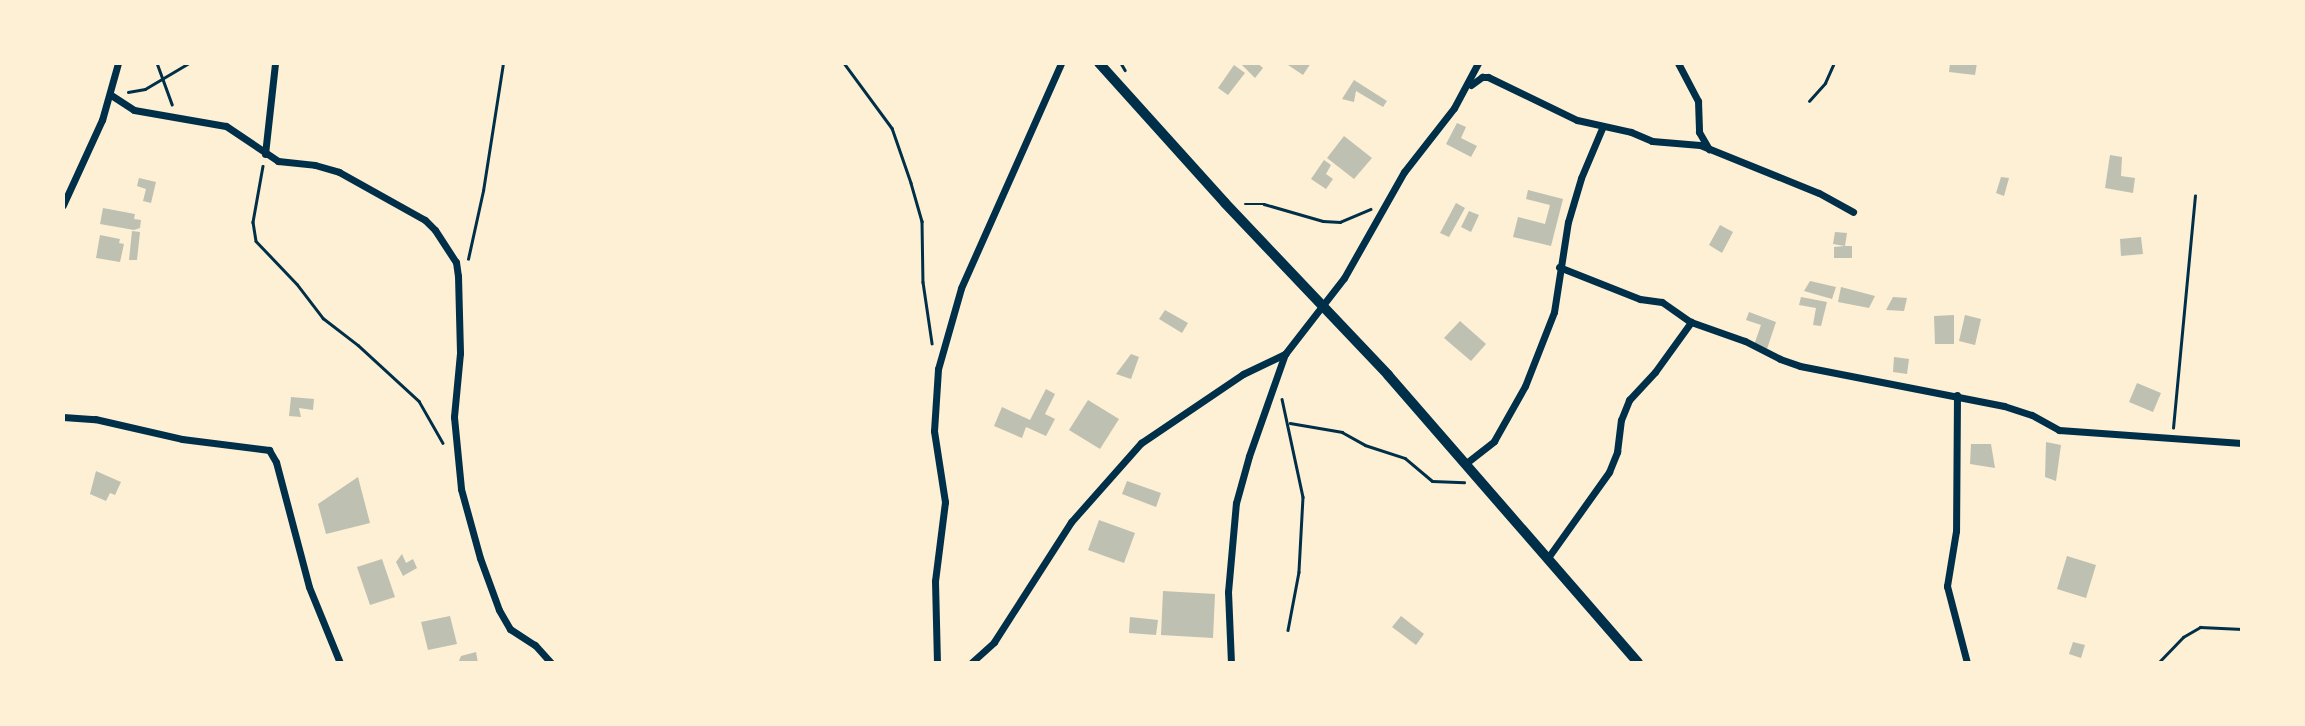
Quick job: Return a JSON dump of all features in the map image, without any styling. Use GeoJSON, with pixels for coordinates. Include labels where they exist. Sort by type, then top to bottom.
{"type":"FeatureCollection","features":[{"type":"Feature","properties":{"kind":"main road"},"geometry":{"type":"LineString","coordinates":[[1099,63],[1321,306],[1388,375],[1638,663]]}},
{"type":"Feature","properties":{"kind":"street"},"geometry":{"type":"LineString","coordinates":[[63,205],[111,95],[118,63]]}},
{"type":"Feature","properties":{"kind":"street"},"geometry":{"type":"LineString","coordinates":[[265,154],[275,63]]}},
{"type":"Feature","properties":{"kind":"street"},"geometry":{"type":"LineString","coordinates":[[937,663],[935,581],[945,502],[934,430],[938,369],[961,288],[1061,63]]}},
{"type":"Feature","properties":{"kind":"street"},"geometry":{"type":"LineString","coordinates":[[971,663],[994,642],[1071,522],[1141,443],[1243,374],[1285,354],[1297,343],[1321,306],[1344,278],[1388,199],[1465,89],[1478,63]]}},
{"type":"Feature","properties":{"kind":"street"},"geometry":{"type":"LineString","coordinates":[[1678,63],[1698,101],[1699,132],[1709,150]]}},
{"type":"Feature","properties":{"kind":"street"},"geometry":{"type":"LineString","coordinates":[[1465,89],[1482,77],[1488,77],[1577,120],[1652,141],[1700,145],[1819,193],[1853,212]]}},
{"type":"Feature","properties":{"kind":"street"},"geometry":{"type":"LineString","coordinates":[[111,95],[134,110],[226,126],[278,161],[315,165],[339,172],[425,220],[451,252],[458,276],[460,353],[454,417],[461,489],[480,558],[499,610],[510,629],[535,645],[551,663]]}},
{"type":"Feature","properties":{"kind":"street"},"geometry":{"type":"LineString","coordinates":[[1465,464],[1494,441],[1525,386],[1553,312],[1559,267],[1581,178],[1603,127]]}},
{"type":"Feature","properties":{"kind":"street"},"geometry":{"type":"LineString","coordinates":[[1559,267],[1640,299],[1662,302],[1691,322],[1745,341],[1800,366],[1957,395],[2032,415],[2059,430],[2242,443]]}},
{"type":"Feature","properties":{"kind":"street"},"geometry":{"type":"LineString","coordinates":[[1547,559],[1608,472],[1617,452],[1621,420],[1629,400],[1655,372],[1691,322]]}},
{"type":"Feature","properties":{"kind":"street"},"geometry":{"type":"LineString","coordinates":[[1231,663],[1228,592],[1236,503],[1285,354]]}},
{"type":"Feature","properties":{"kind":"street"},"geometry":{"type":"LineString","coordinates":[[1957,395],[1956,531],[1947,586],[1967,663]]}},
{"type":"Feature","properties":{"kind":"street"},"geometry":{"type":"LineString","coordinates":[[63,417],[95,419],[182,439],[256,446],[269,450],[276,462],[309,587],[340,663]]}},
{"type":"Feature","properties":{"kind":"path"},"geometry":{"type":"LineString","coordinates":[[157,63],[177,117]]}},
{"type":"Feature","properties":{"kind":"path"},"geometry":{"type":"LineString","coordinates":[[111,95],[145,89],[189,63]]}},
{"type":"Feature","properties":{"kind":"path"},"geometry":{"type":"LineString","coordinates":[[465,267],[476,230],[503,63]]}},
{"type":"Feature","properties":{"kind":"path"},"geometry":{"type":"LineString","coordinates":[[844,63],[892,128],[911,183],[922,221],[923,282],[932,344]]}},
{"type":"Feature","properties":{"kind":"path"},"geometry":{"type":"LineString","coordinates":[[1809,101],[1825,83],[1834,63]]}},
{"type":"Feature","properties":{"kind":"path"},"geometry":{"type":"LineString","coordinates":[[265,154],[253,222],[256,241],[298,284],[323,318],[358,345],[419,401],[439,431],[448,454]]}},
{"type":"Feature","properties":{"kind":"path"},"geometry":{"type":"LineString","coordinates":[[2172,438],[2195,196]]}},
{"type":"Feature","properties":{"kind":"path"},"geometry":{"type":"LineString","coordinates":[[1222,199],[1264,204],[1323,221],[1340,222],[1388,199]]}},
{"type":"Feature","properties":{"kind":"path"},"geometry":{"type":"LineString","coordinates":[[1276,379],[1289,423],[1303,497],[1299,572],[1287,630]]}},
{"type":"Feature","properties":{"kind":"path"},"geometry":{"type":"LineString","coordinates":[[1289,423],[1342,432],[1365,445],[1405,458],[1432,481],[1481,483]]}},
{"type":"Feature","properties":{"kind":"path"},"geometry":{"type":"LineString","coordinates":[[2158,663],[2183,637],[2200,627],[2242,629]]}},
{"type":"Feature","properties":{"kind":"building"},"geometry":{"type":"Polygon","coordinates":[[[1240,63],[1257,63],[1263,68],[1255,78],[1240,63]]]}},
{"type":"Feature","properties":{"kind":"building"},"geometry":{"type":"Polygon","coordinates":[[[1285,63],[1311,63],[1303,75],[1285,63]]]}},
{"type":"Feature","properties":{"kind":"building"},"geometry":{"type":"Polygon","coordinates":[[[1950,63],[1977,63],[1975,75],[1949,72],[1950,63]]]}},
{"type":"Feature","properties":{"kind":"building"},"geometry":{"type":"Polygon","coordinates":[[[1234,65],[1245,73],[1228,95],[1218,88],[1234,65]]]}},
{"type":"Feature","properties":{"kind":"building"},"geometry":{"type":"Polygon","coordinates":[[[1354,80],[1387,101],[1383,107],[1356,91],[1354,102],[1342,99],[1354,80]]]}},
{"type":"Feature","properties":{"kind":"building"},"geometry":{"type":"Polygon","coordinates":[[[1457,123],[1466,127],[1461,138],[1477,146],[1471,157],[1446,144],[1457,123]]]}},
{"type":"Feature","properties":{"kind":"building"},"geometry":{"type":"Polygon","coordinates":[[[1344,136],[1372,158],[1354,179],[1327,158],[1344,136]]]}},
{"type":"Feature","properties":{"kind":"building"},"geometry":{"type":"Polygon","coordinates":[[[2110,155],[2122,157],[2121,176],[2135,178],[2133,193],[2105,188],[2110,155]]]}},
{"type":"Feature","properties":{"kind":"building"},"geometry":{"type":"Polygon","coordinates":[[[1324,160],[1331,165],[1326,174],[1333,179],[1326,189],[1311,179],[1324,160]]]}},
{"type":"Feature","properties":{"kind":"building"},"geometry":{"type":"Polygon","coordinates":[[[2001,177],[2009,178],[2004,196],[1996,193],[2001,177]]]}},
{"type":"Feature","properties":{"kind":"building"},"geometry":{"type":"Polygon","coordinates":[[[139,178],[156,182],[151,203],[143,201],[146,189],[137,186],[139,178]]]}},
{"type":"Feature","properties":{"kind":"building"},"geometry":{"type":"Polygon","coordinates":[[[1528,190],[1563,199],[1551,246],[1513,237],[1518,217],[1545,224],[1550,205],[1526,199],[1528,190]]]}},
{"type":"Feature","properties":{"kind":"building"},"geometry":{"type":"Polygon","coordinates":[[[1456,203],[1465,208],[1449,237],[1440,233],[1456,203]]]}},
{"type":"Feature","properties":{"kind":"building"},"geometry":{"type":"Polygon","coordinates":[[[103,208],[135,214],[134,219],[141,220],[140,228],[134,230],[100,224],[103,208]]]}},
{"type":"Feature","properties":{"kind":"building"},"geometry":{"type":"Polygon","coordinates":[[[1469,211],[1479,215],[1471,232],[1461,227],[1469,211]]]}},
{"type":"Feature","properties":{"kind":"building"},"geometry":{"type":"Polygon","coordinates":[[[1720,225],[1733,232],[1722,253],[1709,245],[1720,225]]]}},
{"type":"Feature","properties":{"kind":"building"},"geometry":{"type":"Polygon","coordinates":[[[132,231],[140,232],[137,260],[129,260],[132,231]]]}},
{"type":"Feature","properties":{"kind":"building"},"geometry":{"type":"Polygon","coordinates":[[[1835,232],[1847,233],[1845,246],[1833,244],[1835,232]]]}},
{"type":"Feature","properties":{"kind":"building"},"geometry":{"type":"Polygon","coordinates":[[[100,235],[120,239],[119,243],[124,244],[120,262],[96,258],[100,235]]]}},
{"type":"Feature","properties":{"kind":"building"},"geometry":{"type":"Polygon","coordinates":[[[2141,237],[2143,254],[2121,256],[2120,239],[2141,237]]]}},
{"type":"Feature","properties":{"kind":"building"},"geometry":{"type":"Polygon","coordinates":[[[1852,246],[1852,258],[1834,258],[1834,247],[1852,246]]]}},
{"type":"Feature","properties":{"kind":"building"},"geometry":{"type":"Polygon","coordinates":[[[1810,281],[1836,287],[1832,299],[1804,291],[1810,281]]]}},
{"type":"Feature","properties":{"kind":"building"},"geometry":{"type":"Polygon","coordinates":[[[1841,287],[1875,296],[1869,308],[1838,302],[1841,287]]]}},
{"type":"Feature","properties":{"kind":"building"},"geometry":{"type":"Polygon","coordinates":[[[1801,297],[1827,302],[1821,326],[1813,325],[1816,308],[1799,305],[1801,297]]]}},
{"type":"Feature","properties":{"kind":"building"},"geometry":{"type":"Polygon","coordinates":[[[1893,297],[1907,298],[1904,311],[1886,310],[1893,297]]]}},
{"type":"Feature","properties":{"kind":"building"},"geometry":{"type":"Polygon","coordinates":[[[1165,310],[1188,323],[1182,333],[1159,319],[1165,310]]]}},
{"type":"Feature","properties":{"kind":"building"},"geometry":{"type":"Polygon","coordinates":[[[1749,312],[1776,322],[1767,349],[1754,345],[1761,325],[1746,320],[1749,312]]]}},
{"type":"Feature","properties":{"kind":"building"},"geometry":{"type":"Polygon","coordinates":[[[1954,315],[1954,344],[1935,344],[1934,316],[1954,315]]]}},
{"type":"Feature","properties":{"kind":"building"},"geometry":{"type":"Polygon","coordinates":[[[1965,315],[1981,319],[1975,345],[1959,341],[1965,315]]]}},
{"type":"Feature","properties":{"kind":"building"},"geometry":{"type":"Polygon","coordinates":[[[1460,321],[1486,344],[1471,361],[1444,338],[1460,321]]]}},
{"type":"Feature","properties":{"kind":"building"},"geometry":{"type":"Polygon","coordinates":[[[1131,354],[1139,357],[1131,379],[1116,374],[1131,354]]]}},
{"type":"Feature","properties":{"kind":"building"},"geometry":{"type":"Polygon","coordinates":[[[1894,357],[1909,359],[1907,374],[1893,372],[1894,357]]]}},
{"type":"Feature","properties":{"kind":"building"},"geometry":{"type":"Polygon","coordinates":[[[2137,383],[2161,393],[2153,412],[2129,402],[2137,383]]]}},
{"type":"Feature","properties":{"kind":"building"},"geometry":{"type":"Polygon","coordinates":[[[1046,389],[1055,394],[1045,414],[1055,419],[1046,436],[1026,427],[1022,438],[994,426],[1002,407],[1030,420],[1046,389]]]}},
{"type":"Feature","properties":{"kind":"building"},"geometry":{"type":"Polygon","coordinates":[[[291,397],[314,399],[313,410],[299,408],[301,417],[289,416],[291,397]]]}},
{"type":"Feature","properties":{"kind":"building"},"geometry":{"type":"Polygon","coordinates":[[[1088,400],[1119,419],[1100,449],[1069,430],[1088,400]]]}},
{"type":"Feature","properties":{"kind":"building"},"geometry":{"type":"Polygon","coordinates":[[[2046,442],[2061,445],[2056,481],[2045,477],[2046,442]]]}},
{"type":"Feature","properties":{"kind":"building"},"geometry":{"type":"Polygon","coordinates":[[[1971,444],[1991,444],[1995,468],[1970,464],[1971,444]]]}},
{"type":"Feature","properties":{"kind":"building"},"geometry":{"type":"Polygon","coordinates":[[[96,471],[121,482],[115,495],[110,493],[106,501],[90,494],[96,471]]]}},
{"type":"Feature","properties":{"kind":"building"},"geometry":{"type":"Polygon","coordinates":[[[358,477],[370,523],[326,534],[318,504],[358,477]]]}},
{"type":"Feature","properties":{"kind":"building"},"geometry":{"type":"Polygon","coordinates":[[[1127,481],[1161,493],[1156,507],[1122,494],[1127,481]]]}},
{"type":"Feature","properties":{"kind":"building"},"geometry":{"type":"Polygon","coordinates":[[[1099,520],[1135,533],[1124,563],[1088,550],[1099,520]]]}},
{"type":"Feature","properties":{"kind":"building"},"geometry":{"type":"Polygon","coordinates":[[[402,554],[406,563],[413,559],[417,568],[403,576],[396,562],[402,554]]]}},
{"type":"Feature","properties":{"kind":"building"},"geometry":{"type":"Polygon","coordinates":[[[2067,556],[2096,565],[2086,598],[2057,589],[2067,556]]]}},
{"type":"Feature","properties":{"kind":"building"},"geometry":{"type":"Polygon","coordinates":[[[382,559],[395,597],[370,605],[357,567],[382,559]]]}},
{"type":"Feature","properties":{"kind":"building"},"geometry":{"type":"Polygon","coordinates":[[[1163,591],[1215,594],[1213,638],[1161,635],[1163,591]]]}},
{"type":"Feature","properties":{"kind":"building"},"geometry":{"type":"Polygon","coordinates":[[[450,616],[457,644],[428,650],[421,622],[450,616]]]}},
{"type":"Feature","properties":{"kind":"building"},"geometry":{"type":"Polygon","coordinates":[[[1401,616],[1424,634],[1416,645],[1392,627],[1401,616]]]}},
{"type":"Feature","properties":{"kind":"building"},"geometry":{"type":"Polygon","coordinates":[[[1130,617],[1158,620],[1156,635],[1129,633],[1130,617]]]}},
{"type":"Feature","properties":{"kind":"building"},"geometry":{"type":"Polygon","coordinates":[[[2073,642],[2085,645],[2081,658],[2069,654],[2073,642]]]}},
{"type":"Feature","properties":{"kind":"building"},"geometry":{"type":"Polygon","coordinates":[[[476,652],[478,663],[459,661],[461,656],[476,652]]]}}]}
